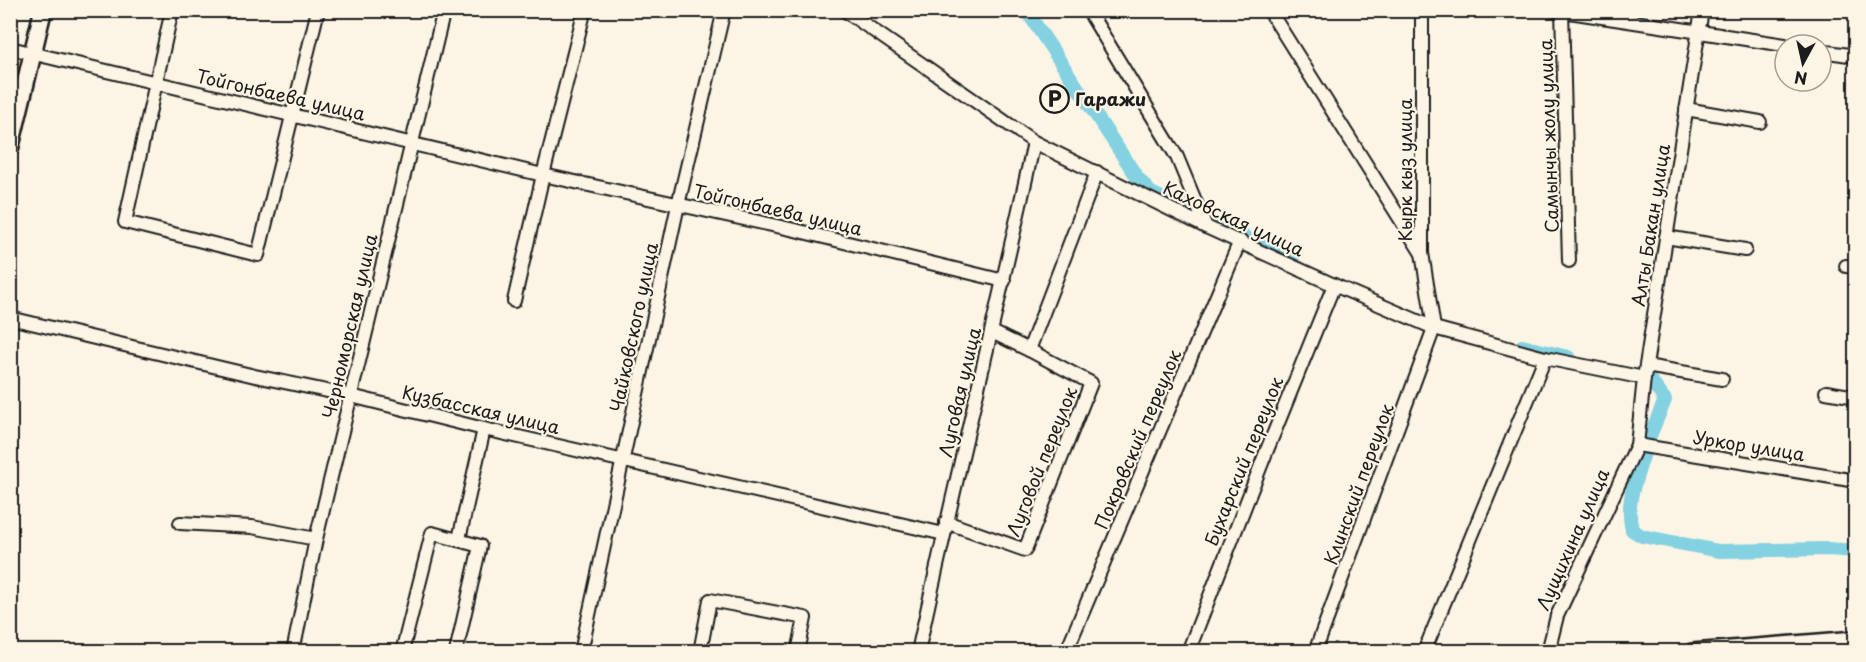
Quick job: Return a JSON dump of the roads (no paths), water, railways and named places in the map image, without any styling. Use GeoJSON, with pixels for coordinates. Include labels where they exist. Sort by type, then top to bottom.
{"type":"FeatureCollection","features":[{"type":"Feature","properties":{"kind":"main road"},"geometry":{"type":"LineString","coordinates":[[10,148],[43,10]]}},
{"type":"Feature","properties":{"kind":"street"},"geometry":{"type":"LineString","coordinates":[[172,10],[125,222],[258,255],[294,116],[318,10]]}},
{"type":"Feature","properties":{"kind":"street","name":"Черноморская улица"},"geometry":{"type":"LineString","coordinates":[[293,651],[316,539],[444,10]]}},
{"type":"Feature","properties":{"kind":"street","name":"Чайковского улица"},"geometry":{"type":"LineString","coordinates":[[581,651],[678,205],[724,10]]}},
{"type":"Feature","properties":{"kind":"street","name":"Каховская улица"},"geometry":{"type":"LineString","coordinates":[[844,10],[1034,142],[1206,227],[1434,328],[1545,358],[1645,372],[1722,379]]}},
{"type":"Feature","properties":{"kind":"street"},"geometry":{"type":"LineString","coordinates":[[1088,10],[1177,157],[1206,227]]}},
{"type":"Feature","properties":{"kind":"street"},"geometry":{"type":"LineString","coordinates":[[1269,10],[1422,253]]}},
{"type":"Feature","properties":{"kind":"street","name":"Кырк кыз улица"},"geometry":{"type":"LineString","coordinates":[[1422,10],[1422,253],[1434,328]]}},
{"type":"Feature","properties":{"kind":"street","name":"Алты Бакан улица"},"geometry":{"type":"LineString","coordinates":[[1637,445],[1645,372],[1702,10]]}},
{"type":"Feature","properties":{"kind":"street"},"geometry":{"type":"LineString","coordinates":[[1560,11],[1773,43]]}},
{"type":"Feature","properties":{"kind":"street","name":"Самынчы жолу улица"},"geometry":{"type":"LineString","coordinates":[[1560,11],[1569,261]]}},
{"type":"Feature","properties":{"kind":"street"},"geometry":{"type":"LineString","coordinates":[[514,301],[584,13]]}},
{"type":"Feature","properties":{"kind":"street","name":"Тойгонбаева улица"},"geometry":{"type":"LineString","coordinates":[[10,48],[543,175],[795,230],[1004,281]]}},
{"type":"Feature","properties":{"kind":"street"},"geometry":{"type":"LineString","coordinates":[[1833,53],[1856,56]]}},
{"type":"Feature","properties":{"kind":"street"},"geometry":{"type":"LineString","coordinates":[[1686,109],[1760,122]]}},
{"type":"Feature","properties":{"kind":"street","name":"Луговая улица"},"geometry":{"type":"LineString","coordinates":[[918,651],[1034,142]]}},
{"type":"Feature","properties":{"kind":"street"},"geometry":{"type":"LineString","coordinates":[[992,332],[1029,350],[1098,172]]}},
{"type":"Feature","properties":{"kind":"street"},"geometry":{"type":"LineString","coordinates":[[1666,237],[1745,250]]}},
{"type":"Feature","properties":{"kind":"street","name":"Покровский переулок"},"geometry":{"type":"LineString","coordinates":[[1066,651],[1240,241]]}},
{"type":"Feature","properties":{"kind":"street","name":"Бухарский переулок"},"geometry":{"type":"LineString","coordinates":[[1188,651],[1264,455],[1334,285]]}},
{"type":"Feature","properties":{"kind":"street","name":"Кузбасская улица"},"geometry":{"type":"LineString","coordinates":[[10,318],[623,461],[945,528]]}},
{"type":"Feature","properties":{"kind":"street","name":"Клинский переулок"},"geometry":{"type":"LineString","coordinates":[[1315,651],[1434,328]]}},
{"type":"Feature","properties":{"kind":"street","name":"Луговой переулок"},"geometry":{"type":"LineString","coordinates":[[945,528],[1025,550],[1091,383],[1029,350]]}},
{"type":"Feature","properties":{"kind":"street"},"geometry":{"type":"LineString","coordinates":[[1424,651],[1545,358]]}},
{"type":"Feature","properties":{"kind":"street"},"geometry":{"type":"LineString","coordinates":[[1826,392],[1856,397]]}},
{"type":"Feature","properties":{"kind":"street"},"geometry":{"type":"LineString","coordinates":[[459,539],[484,429]]}},
{"type":"Feature","properties":{"kind":"street","name":"Уркор улица"},"geometry":{"type":"LineString","coordinates":[[1637,445],[1856,481]]}},
{"type":"Feature","properties":{"kind":"street","name":"Лущихина улица"},"geometry":{"type":"LineString","coordinates":[[1548,651],[1557,616],[1637,445]]}},
{"type":"Feature","properties":{"kind":"street"},"geometry":{"type":"LineString","coordinates":[[180,523],[252,527],[316,539]]}},
{"type":"Feature","properties":{"kind":"street"},"geometry":{"type":"LineString","coordinates":[[402,651],[432,533],[480,546],[456,651]]}},
{"type":"Feature","properties":{"kind":"street"},"geometry":{"type":"LineString","coordinates":[[700,651],[710,600],[805,618],[798,651]]}},
{"type":"Feature","properties":{"kind":"street"},"geometry":{"type":"LineString","coordinates":[[1698,651],[1856,639]]}},
{"type":"Feature","properties":{"kind":"waterway"},"geometry":{"type":"LineString","coordinates":[[1026,10],[1137,177],[1151,193],[1184,208]]}},
{"type":"Feature","properties":{"kind":"waterway"},"geometry":{"type":"LineString","coordinates":[[1219,225],[1293,260]]}},
{"type":"Feature","properties":{"kind":"waterway"},"geometry":{"type":"LineString","coordinates":[[1522,346],[1568,357]]}},
{"type":"Feature","properties":{"kind":"waterway"},"geometry":{"type":"LineString","coordinates":[[1647,376],[1665,400],[1649,438]]}},
{"type":"Feature","properties":{"kind":"waterway"},"geometry":{"type":"LineString","coordinates":[[1644,453],[1632,491],[1630,510],[1632,530],[1642,536],[1719,551],[1828,549],[1856,551]]}},
{"type":"Feature","properties":{"kind":"place","name":"Гаражи"},"geometry":{"type":"Point","coordinates":[1054,98]}}]}
